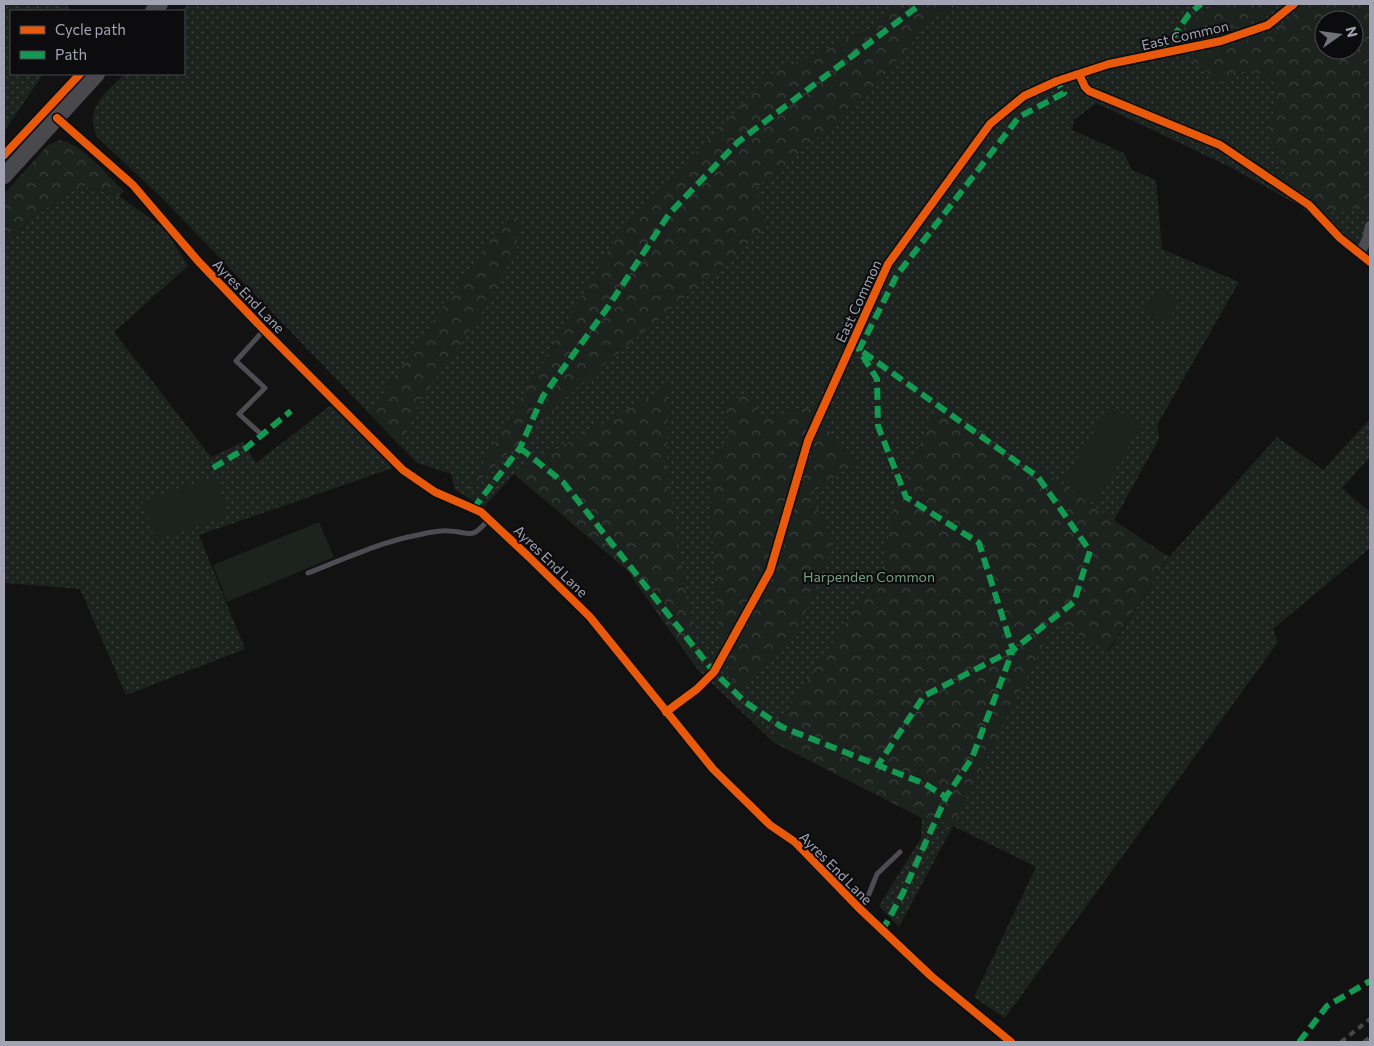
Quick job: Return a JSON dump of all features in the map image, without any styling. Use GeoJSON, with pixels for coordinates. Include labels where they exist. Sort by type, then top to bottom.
{"type":"FeatureCollection","features":[{"type":"Feature","properties":{"kind":"main road"},"geometry":{"type":"LineString","coordinates":[[4,176],[96,75]]}},
{"type":"Feature","properties":{"kind":"street","name":"East Common"},"geometry":{"type":"LineString","coordinates":[[666,712],[697,689],[714,672],[770,571],[808,442],[888,264],[990,124],[1024,96],[1057,81],[1109,64],[1221,41],[1268,24],[1294,4]]}},
{"type":"Feature","properties":{"kind":"street","name":"Ayres End Lane"},"geometry":{"type":"LineString","coordinates":[[56,118],[133,185],[198,261],[403,470],[436,492],[481,512],[489,519],[590,617],[713,769],[770,825],[795,842],[859,908],[931,976],[1011,1042]]}},
{"type":"Feature","properties":{"kind":"street"},"geometry":{"type":"LineString","coordinates":[[1360,253],[1370,226]]}},
{"type":"Feature","properties":{"kind":"lane"},"geometry":{"type":"LineString","coordinates":[[1079,74],[1085,87],[1089,90],[1220,145],[1245,161]]}},
{"type":"Feature","properties":{"kind":"lane"},"geometry":{"type":"LineString","coordinates":[[262,435],[239,414],[265,388],[236,361],[264,330]]}},
{"type":"Feature","properties":{"kind":"lane"},"geometry":{"type":"LineString","coordinates":[[308,573],[377,545],[418,534],[449,531],[466,535],[478,531],[489,519]]}},
{"type":"Feature","properties":{"kind":"lane"},"geometry":{"type":"LineString","coordinates":[[859,908],[869,894],[877,874],[900,852]]}},
{"type":"Feature","properties":{"kind":"green space"},"geometry":{"type":"Polygon","coordinates":[[[4,4],[67,4],[69,10],[10,10],[10,75],[42,75],[4,132],[4,4]]]}},
{"type":"Feature","properties":{"kind":"green space","name":"Harpenden Common"},"geometry":{"type":"Polygon","coordinates":[[[188,4],[1370,4],[1370,267],[1300,206],[1232,168],[1096,103],[1074,120],[1072,130],[1124,153],[1132,170],[1156,180],[1162,249],[1239,282],[1157,425],[1159,439],[1080,582],[1056,620],[1108,652],[1169,557],[1277,437],[1323,470],[1370,419],[1370,457],[1342,488],[1370,512],[1370,548],[1273,629],[1278,642],[1005,1018],[974,997],[1036,867],[953,826],[899,927],[879,906],[921,838],[922,818],[773,742],[698,670],[627,570],[514,474],[484,507],[455,490],[451,474],[417,463],[165,201],[97,137],[93,117],[99,102],[123,75],[185,75],[185,10],[182,10],[188,4]]]}},
{"type":"Feature","properties":{"kind":"green space"},"geometry":{"type":"Polygon","coordinates":[[[895,4],[961,4],[933,18],[861,102],[755,189],[767,228],[580,385],[465,494],[614,241],[769,75],[881,24],[895,4]]]}},
{"type":"Feature","properties":{"kind":"green space"},"geometry":{"type":"Polygon","coordinates":[[[1214,4],[1280,4],[1235,28],[1186,42],[1184,27],[1214,4]]]}},
{"type":"Feature","properties":{"kind":"green space"},"geometry":{"type":"Polygon","coordinates":[[[1310,4],[1370,4],[1370,214],[1356,207],[1336,213],[1325,208],[1317,199],[1292,187],[1272,144],[1269,122],[1278,100],[1277,86],[1269,79],[1262,74],[1249,71],[1236,74],[1220,83],[1188,55],[1231,46],[1272,31],[1310,4]]]}},
{"type":"Feature","properties":{"kind":"green space"},"geometry":{"type":"Polygon","coordinates":[[[60,140],[77,147],[124,191],[119,196],[80,185],[29,220],[4,249],[4,194],[48,145],[60,140]]]}},
{"type":"Feature","properties":{"kind":"green space"},"geometry":{"type":"Polygon","coordinates":[[[80,185],[119,196],[165,229],[188,266],[114,332],[211,457],[243,442],[256,463],[331,405],[393,468],[199,535],[245,649],[126,695],[80,589],[4,583],[4,249],[29,220],[80,185]]]}},
{"type":"Feature","properties":{"kind":"green space"},"geometry":{"type":"Polygon","coordinates":[[[511,216],[522,220],[514,254],[480,316],[421,400],[400,446],[369,413],[502,224],[511,216]]]}},
{"type":"Feature","properties":{"kind":"green space"},"geometry":{"type":"Polygon","coordinates":[[[1158,289],[1179,302],[1166,323],[1145,310],[1158,289]]]}},
{"type":"Feature","properties":{"kind":"green space"},"geometry":{"type":"Polygon","coordinates":[[[669,386],[667,465],[698,670],[627,570],[514,473],[669,386]]]}},
{"type":"Feature","properties":{"kind":"green space"},"geometry":{"type":"Polygon","coordinates":[[[751,392],[760,419],[812,407],[854,464],[810,493],[834,542],[797,635],[736,695],[718,625],[708,469],[729,435],[726,403],[751,392]]]}},
{"type":"Feature","properties":{"kind":"green space"},"geometry":{"type":"Polygon","coordinates":[[[940,403],[1169,557],[1107,652],[1056,620],[953,825],[922,818],[773,742],[780,721],[882,570],[896,495],[940,403]]]}},
{"type":"Feature","properties":{"kind":"green space"},"geometry":{"type":"Polygon","coordinates":[[[1110,406],[1141,425],[1095,504],[1063,481],[1110,406]]]}},
{"type":"Feature","properties":{"kind":"green space"},"geometry":{"type":"Polygon","coordinates":[[[216,477],[228,515],[155,540],[142,501],[216,477]]]}},
{"type":"Feature","properties":{"kind":"green space"},"geometry":{"type":"Polygon","coordinates":[[[319,522],[334,557],[227,602],[213,565],[319,522]]]}},
{"type":"Feature","properties":{"kind":"railway"},"geometry":{"type":"LineString","coordinates":[[1341,1042],[1370,1019]]}},
{"type":"Feature","properties":{"kind":"railway"},"geometry":{"type":"LineString","coordinates":[[1364,1042],[1370,1037]]}},
{"type":"Feature","properties":{"kind":"marked path"},"geometry":{"type":"LineString","coordinates":[[473,509],[520,448],[543,396],[608,307],[669,214],[738,142],[921,4]]}},
{"type":"Feature","properties":{"kind":"marked path"},"geometry":{"type":"LineString","coordinates":[[1162,53],[1189,14],[1201,4]]}},
{"type":"Feature","properties":{"kind":"marked path"},"geometry":{"type":"LineString","coordinates":[[882,931],[903,893],[946,797],[972,758],[1013,650],[979,543],[906,497],[878,426],[877,379],[859,350],[897,275],[1019,117],[1064,93],[1057,81]]}},
{"type":"Feature","properties":{"kind":"marked path"},"geometry":{"type":"LineString","coordinates":[[863,352],[1038,477],[1090,551],[1074,602],[1013,650],[924,696],[878,765]]}},
{"type":"Feature","properties":{"kind":"marked path"},"geometry":{"type":"LineString","coordinates":[[213,468],[246,448],[291,411]]}},
{"type":"Feature","properties":{"kind":"marked path"},"geometry":{"type":"LineString","coordinates":[[520,448],[563,482],[714,672],[745,702],[782,727],[925,784],[946,797]]}},
{"type":"Feature","properties":{"kind":"marked path"},"geometry":{"type":"LineString","coordinates":[[1299,1042],[1327,1006],[1370,981]]}},
{"type":"Feature","properties":{"kind":"cycle path"},"geometry":{"type":"LineString","coordinates":[[666,712],[697,689],[714,672],[770,571],[808,441],[888,264],[990,124],[1024,96],[1057,81],[1109,64],[1221,41],[1268,25],[1294,4]]}},
{"type":"Feature","properties":{"kind":"cycle path"},"geometry":{"type":"LineString","coordinates":[[1079,74],[1089,91],[1220,145],[1309,205],[1340,238],[1370,262]]}},
{"type":"Feature","properties":{"kind":"cycle path"},"geometry":{"type":"LineString","coordinates":[[4,155],[79,75]]}},
{"type":"Feature","properties":{"kind":"cycle path"},"geometry":{"type":"LineString","coordinates":[[57,118],[133,185],[198,261],[403,470],[435,492],[481,512],[529,557],[590,617],[713,769],[770,825],[795,842],[859,908],[931,976],[1011,1042]]}}]}
